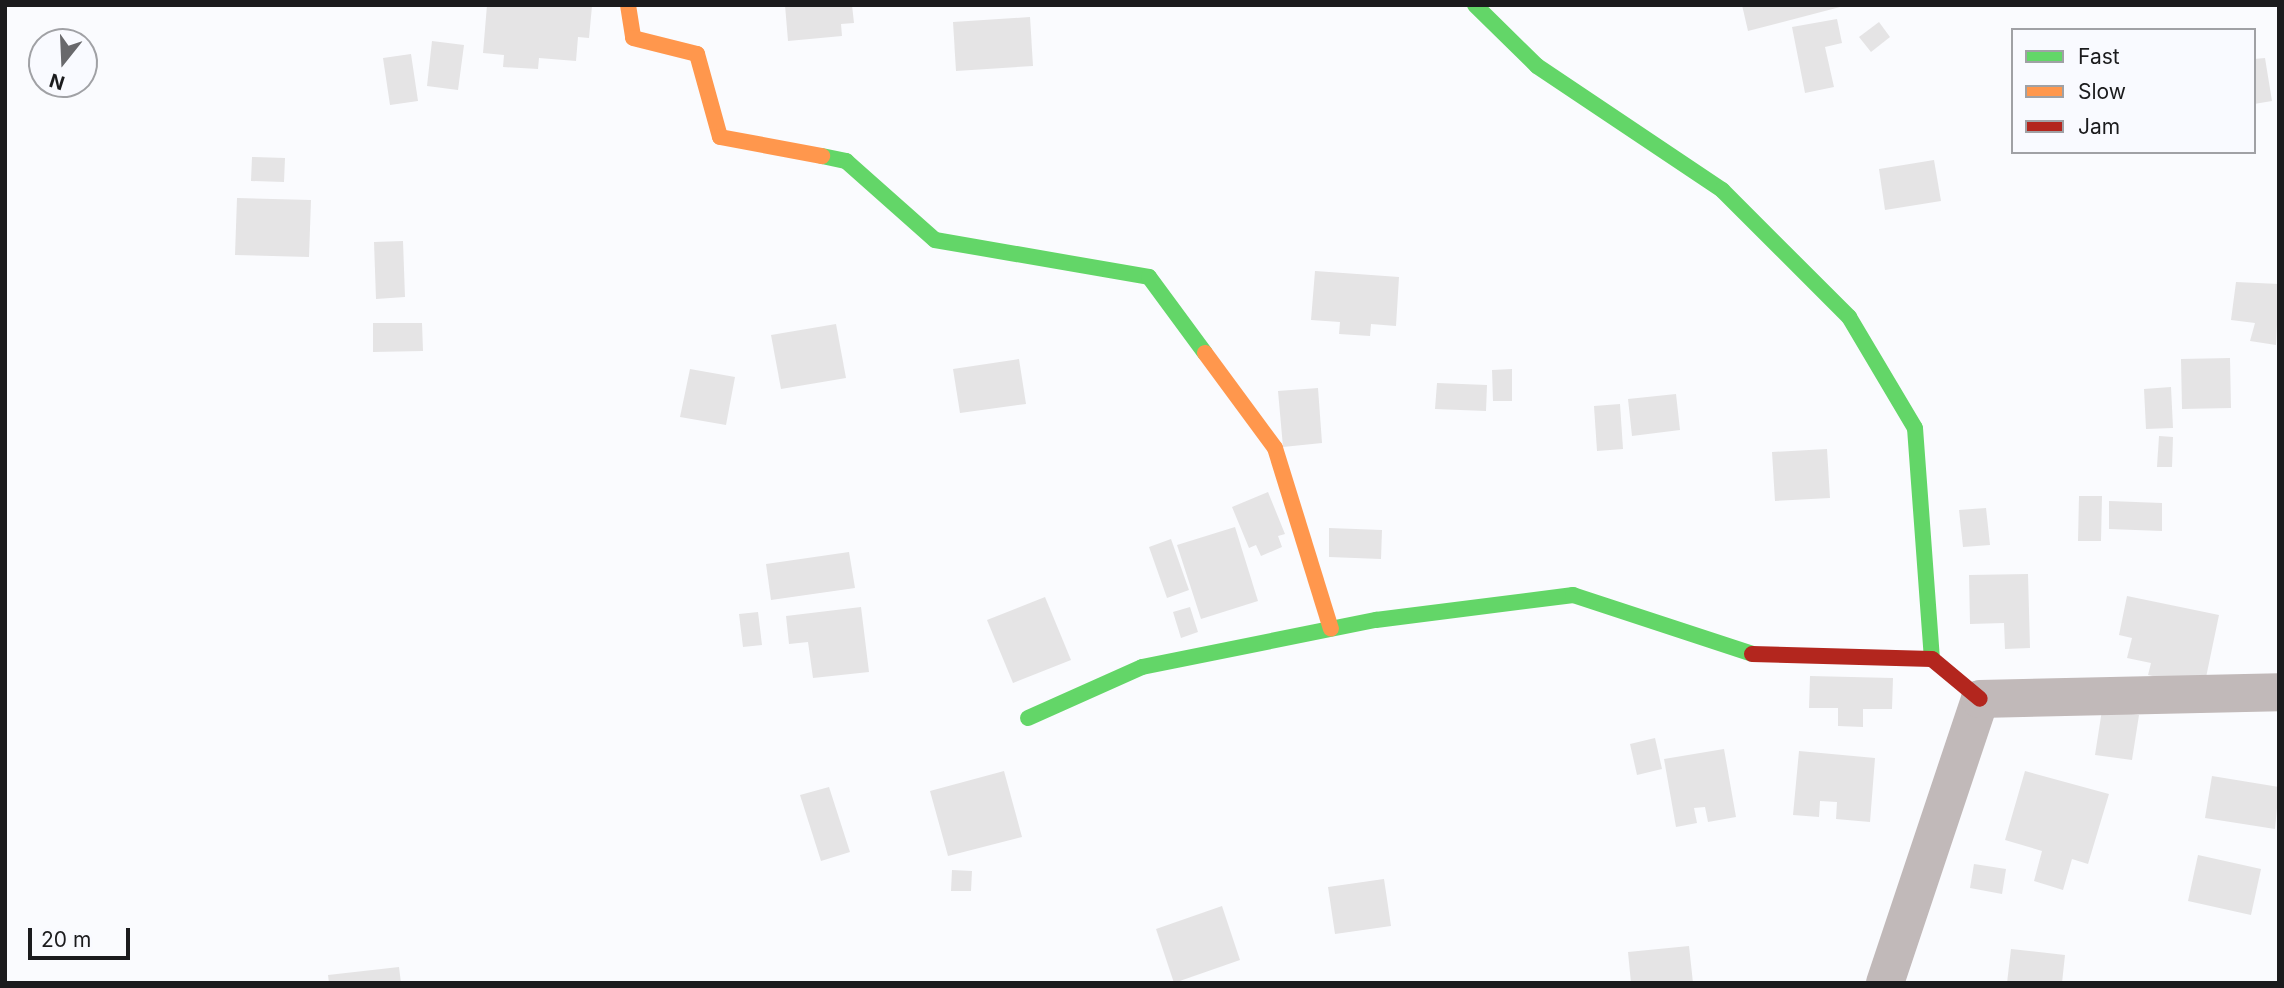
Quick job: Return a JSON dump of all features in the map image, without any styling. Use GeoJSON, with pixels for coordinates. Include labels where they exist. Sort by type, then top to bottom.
{"type":"FeatureCollection","features":[{"type":"Feature","properties":{"kind":"street"},"geometry":{"type":"LineString","coordinates":[[628,5],[633,38],[696,54],[720,137],[846,161],[935,240],[1149,277],[1275,448],[1331,629]]}},
{"type":"Feature","properties":{"kind":"street"},"geometry":{"type":"LineString","coordinates":[[1475,5],[1537,66],[1722,190],[1849,317],[1914,428],[1932,659]]}},
{"type":"Feature","properties":{"kind":"street"},"geometry":{"type":"LineString","coordinates":[[1028,718],[1142,667],[1331,629],[1573,595],[1759,656],[1932,659],[1980,699],[2279,692]]}},
{"type":"Feature","properties":{"kind":"street"},"geometry":{"type":"LineString","coordinates":[[1885,983],[1980,699]]}},
{"type":"Feature","properties":{"kind":"building"},"geometry":{"type":"Polygon","coordinates":[[[487,5],[592,6],[589,38],[578,37],[576,61],[539,58],[538,69],[503,67],[504,55],[483,53],[487,5]]]}},
{"type":"Feature","properties":{"kind":"building"},"geometry":{"type":"Polygon","coordinates":[[[785,5],[852,5],[854,23],[841,24],[842,36],[788,41],[785,5]]]}},
{"type":"Feature","properties":{"kind":"building"},"geometry":{"type":"Polygon","coordinates":[[[1742,5],[1844,5],[1844,6],[1748,31],[1742,5]]]}},
{"type":"Feature","properties":{"kind":"building"},"geometry":{"type":"Polygon","coordinates":[[[1030,17],[1033,66],[956,71],[953,22],[1030,17]]]}},
{"type":"Feature","properties":{"kind":"building"},"geometry":{"type":"Polygon","coordinates":[[[1837,19],[1842,43],[1825,47],[1834,87],[1805,93],[1792,27],[1837,19]]]}},
{"type":"Feature","properties":{"kind":"building"},"geometry":{"type":"Polygon","coordinates":[[[1879,22],[1890,37],[1871,52],[1859,37],[1879,22]]]}},
{"type":"Feature","properties":{"kind":"building"},"geometry":{"type":"Polygon","coordinates":[[[432,41],[464,45],[458,90],[427,86],[432,41]]]}},
{"type":"Feature","properties":{"kind":"building"},"geometry":{"type":"Polygon","coordinates":[[[411,54],[418,101],[390,105],[383,58],[411,54]]]}},
{"type":"Feature","properties":{"kind":"building"},"geometry":{"type":"Polygon","coordinates":[[[2265,58],[2272,101],[2256,104],[2256,59],[2265,58]]]}},
{"type":"Feature","properties":{"kind":"building"},"geometry":{"type":"Polygon","coordinates":[[[252,157],[285,158],[284,182],[251,181],[252,157]]]}},
{"type":"Feature","properties":{"kind":"building"},"geometry":{"type":"Polygon","coordinates":[[[1934,160],[1941,201],[1885,210],[1879,169],[1934,160]]]}},
{"type":"Feature","properties":{"kind":"building"},"geometry":{"type":"Polygon","coordinates":[[[237,198],[311,200],[309,257],[235,255],[237,198]]]}},
{"type":"Feature","properties":{"kind":"building"},"geometry":{"type":"Polygon","coordinates":[[[403,241],[405,297],[376,299],[374,242],[403,241]]]}},
{"type":"Feature","properties":{"kind":"building"},"geometry":{"type":"Polygon","coordinates":[[[1315,271],[1399,277],[1396,326],[1371,324],[1370,336],[1339,334],[1340,322],[1311,320],[1315,271]]]}},
{"type":"Feature","properties":{"kind":"building"},"geometry":{"type":"Polygon","coordinates":[[[2236,282],[2279,284],[2276,345],[2250,341],[2255,323],[2231,320],[2236,282]]]}},
{"type":"Feature","properties":{"kind":"building"},"geometry":{"type":"Polygon","coordinates":[[[373,323],[422,323],[423,351],[373,352],[373,323]]]}},
{"type":"Feature","properties":{"kind":"building"},"geometry":{"type":"Polygon","coordinates":[[[836,324],[846,378],[781,389],[771,335],[836,324]]]}},
{"type":"Feature","properties":{"kind":"building"},"geometry":{"type":"Polygon","coordinates":[[[2230,358],[2231,408],[2182,409],[2181,359],[2230,358]]]}},
{"type":"Feature","properties":{"kind":"building"},"geometry":{"type":"Polygon","coordinates":[[[1019,359],[1026,404],[960,413],[953,369],[1019,359]]]}},
{"type":"Feature","properties":{"kind":"building"},"geometry":{"type":"Polygon","coordinates":[[[690,369],[735,377],[726,425],[680,417],[690,369]]]}},
{"type":"Feature","properties":{"kind":"building"},"geometry":{"type":"Polygon","coordinates":[[[1512,369],[1512,401],[1493,401],[1492,370],[1512,369]]]}},
{"type":"Feature","properties":{"kind":"building"},"geometry":{"type":"Polygon","coordinates":[[[1437,383],[1487,385],[1486,411],[1435,409],[1437,383]]]}},
{"type":"Feature","properties":{"kind":"building"},"geometry":{"type":"Polygon","coordinates":[[[2171,387],[2173,428],[2146,429],[2144,389],[2171,387]]]}},
{"type":"Feature","properties":{"kind":"building"},"geometry":{"type":"Polygon","coordinates":[[[1318,388],[1322,443],[1283,447],[1278,391],[1318,388]]]}},
{"type":"Feature","properties":{"kind":"building"},"geometry":{"type":"Polygon","coordinates":[[[1676,394],[1680,430],[1632,436],[1628,399],[1676,394]]]}},
{"type":"Feature","properties":{"kind":"building"},"geometry":{"type":"Polygon","coordinates":[[[1620,404],[1623,449],[1597,451],[1594,406],[1620,404]]]}},
{"type":"Feature","properties":{"kind":"building"},"geometry":{"type":"Polygon","coordinates":[[[2159,436],[2173,437],[2172,467],[2157,467],[2159,436]]]}},
{"type":"Feature","properties":{"kind":"building"},"geometry":{"type":"Polygon","coordinates":[[[1827,449],[1830,498],[1775,501],[1772,452],[1827,449]]]}},
{"type":"Feature","properties":{"kind":"building"},"geometry":{"type":"Polygon","coordinates":[[[1268,492],[1285,534],[1278,536],[1282,547],[1261,556],[1256,545],[1249,548],[1232,507],[1268,492]]]}},
{"type":"Feature","properties":{"kind":"building"},"geometry":{"type":"Polygon","coordinates":[[[2079,496],[2102,496],[2101,541],[2078,541],[2079,496]]]}},
{"type":"Feature","properties":{"kind":"building"},"geometry":{"type":"Polygon","coordinates":[[[2109,501],[2162,503],[2162,531],[2109,529],[2109,501]]]}},
{"type":"Feature","properties":{"kind":"building"},"geometry":{"type":"Polygon","coordinates":[[[1986,508],[1990,545],[1963,547],[1959,510],[1986,508]]]}},
{"type":"Feature","properties":{"kind":"building"},"geometry":{"type":"Polygon","coordinates":[[[1235,527],[1258,601],[1201,619],[1177,545],[1235,527]]]}},
{"type":"Feature","properties":{"kind":"building"},"geometry":{"type":"Polygon","coordinates":[[[1329,528],[1382,530],[1381,559],[1329,557],[1329,528]]]}},
{"type":"Feature","properties":{"kind":"building"},"geometry":{"type":"Polygon","coordinates":[[[1171,539],[1189,590],[1167,598],[1149,547],[1171,539]]]}},
{"type":"Feature","properties":{"kind":"building"},"geometry":{"type":"Polygon","coordinates":[[[849,552],[855,588],[771,600],[766,564],[849,552]]]}},
{"type":"Feature","properties":{"kind":"building"},"geometry":{"type":"Polygon","coordinates":[[[2028,574],[2030,648],[2005,649],[2004,623],[1970,624],[1969,575],[2028,574]]]}},
{"type":"Feature","properties":{"kind":"building"},"geometry":{"type":"Polygon","coordinates":[[[2127,596],[2219,615],[2204,687],[2148,675],[2151,663],[2127,658],[2132,638],[2119,635],[2127,596]]]}},
{"type":"Feature","properties":{"kind":"building"},"geometry":{"type":"Polygon","coordinates":[[[1045,597],[1071,660],[1013,683],[987,620],[1045,597]]]}},
{"type":"Feature","properties":{"kind":"building"},"geometry":{"type":"Polygon","coordinates":[[[861,607],[869,672],[813,678],[808,642],[789,644],[786,616],[861,607]]]}},
{"type":"Feature","properties":{"kind":"building"},"geometry":{"type":"Polygon","coordinates":[[[1190,607],[1198,632],[1181,638],[1173,612],[1190,607]]]}},
{"type":"Feature","properties":{"kind":"building"},"geometry":{"type":"Polygon","coordinates":[[[758,612],[762,645],[743,647],[739,614],[758,612]]]}},
{"type":"Feature","properties":{"kind":"building"},"geometry":{"type":"Polygon","coordinates":[[[1810,676],[1893,678],[1892,709],[1863,709],[1863,727],[1838,726],[1838,708],[1809,708],[1810,676]]]}},
{"type":"Feature","properties":{"kind":"building"},"geometry":{"type":"Polygon","coordinates":[[[2102,710],[2139,715],[2132,760],[2095,755],[2102,710]]]}},
{"type":"Feature","properties":{"kind":"building"},"geometry":{"type":"Polygon","coordinates":[[[1655,738],[1662,769],[1637,775],[1630,744],[1655,738]]]}},
{"type":"Feature","properties":{"kind":"building"},"geometry":{"type":"Polygon","coordinates":[[[1724,749],[1736,817],[1708,822],[1705,807],[1694,808],[1697,823],[1676,827],[1664,759],[1724,749]]]}},
{"type":"Feature","properties":{"kind":"building"},"geometry":{"type":"Polygon","coordinates":[[[1799,751],[1875,758],[1870,822],[1836,819],[1837,802],[1820,801],[1819,817],[1793,815],[1799,751]]]}},
{"type":"Feature","properties":{"kind":"building"},"geometry":{"type":"Polygon","coordinates":[[[1004,771],[1022,837],[948,856],[930,791],[1004,771]]]}},
{"type":"Feature","properties":{"kind":"building"},"geometry":{"type":"Polygon","coordinates":[[[2025,771],[2109,794],[2088,864],[2072,859],[2063,890],[2034,881],[2042,851],[2005,840],[2025,771]]]}},
{"type":"Feature","properties":{"kind":"building"},"geometry":{"type":"Polygon","coordinates":[[[2212,776],[2279,787],[2275,829],[2205,818],[2212,776]]]}},
{"type":"Feature","properties":{"kind":"building"},"geometry":{"type":"Polygon","coordinates":[[[829,787],[850,852],[821,861],[800,795],[829,787]]]}},
{"type":"Feature","properties":{"kind":"building"},"geometry":{"type":"Polygon","coordinates":[[[2198,855],[2261,869],[2251,915],[2188,901],[2198,855]]]}},
{"type":"Feature","properties":{"kind":"building"},"geometry":{"type":"Polygon","coordinates":[[[1974,864],[2006,869],[2002,894],[1970,888],[1974,864]]]}},
{"type":"Feature","properties":{"kind":"building"},"geometry":{"type":"Polygon","coordinates":[[[952,870],[972,871],[971,891],[951,891],[952,870]]]}},
{"type":"Feature","properties":{"kind":"building"},"geometry":{"type":"Polygon","coordinates":[[[1384,879],[1391,926],[1335,934],[1328,887],[1384,879]]]}},
{"type":"Feature","properties":{"kind":"building"},"geometry":{"type":"Polygon","coordinates":[[[1222,906],[1240,960],[1174,983],[1156,929],[1222,906]]]}},
{"type":"Feature","properties":{"kind":"building"},"geometry":{"type":"Polygon","coordinates":[[[1689,946],[1693,983],[1631,983],[1628,952],[1689,946]]]}},
{"type":"Feature","properties":{"kind":"building"},"geometry":{"type":"Polygon","coordinates":[[[2011,949],[2065,955],[2062,983],[2007,983],[2011,949]]]}},
{"type":"Feature","properties":{"kind":"building"},"geometry":{"type":"Polygon","coordinates":[[[399,967],[401,983],[329,983],[328,975],[399,967]]]}},
{"type":"Feature","properties":{"kind":"traffic: fast"},"geometry":{"type":"LineString","coordinates":[[1475,5],[1537,66],[1722,190],[1849,317],[1915,428],[1932,659]]}},
{"type":"Feature","properties":{"kind":"traffic: fast"},"geometry":{"type":"LineString","coordinates":[[822,156],[846,161],[935,240],[1149,277],[1205,353]]}},
{"type":"Feature","properties":{"kind":"traffic: fast"},"geometry":{"type":"LineString","coordinates":[[1028,718],[1142,667],[1376,620],[1573,595],[1752,654]]}},
{"type":"Feature","properties":{"kind":"traffic: slow"},"geometry":{"type":"LineString","coordinates":[[628,5],[633,38],[697,54],[720,137],[822,156]]}},
{"type":"Feature","properties":{"kind":"traffic: slow"},"geometry":{"type":"LineString","coordinates":[[1205,353],[1275,448],[1331,629]]}},
{"type":"Feature","properties":{"kind":"traffic: jam"},"geometry":{"type":"LineString","coordinates":[[1752,654],[1932,659],[1980,699]]}}]}
